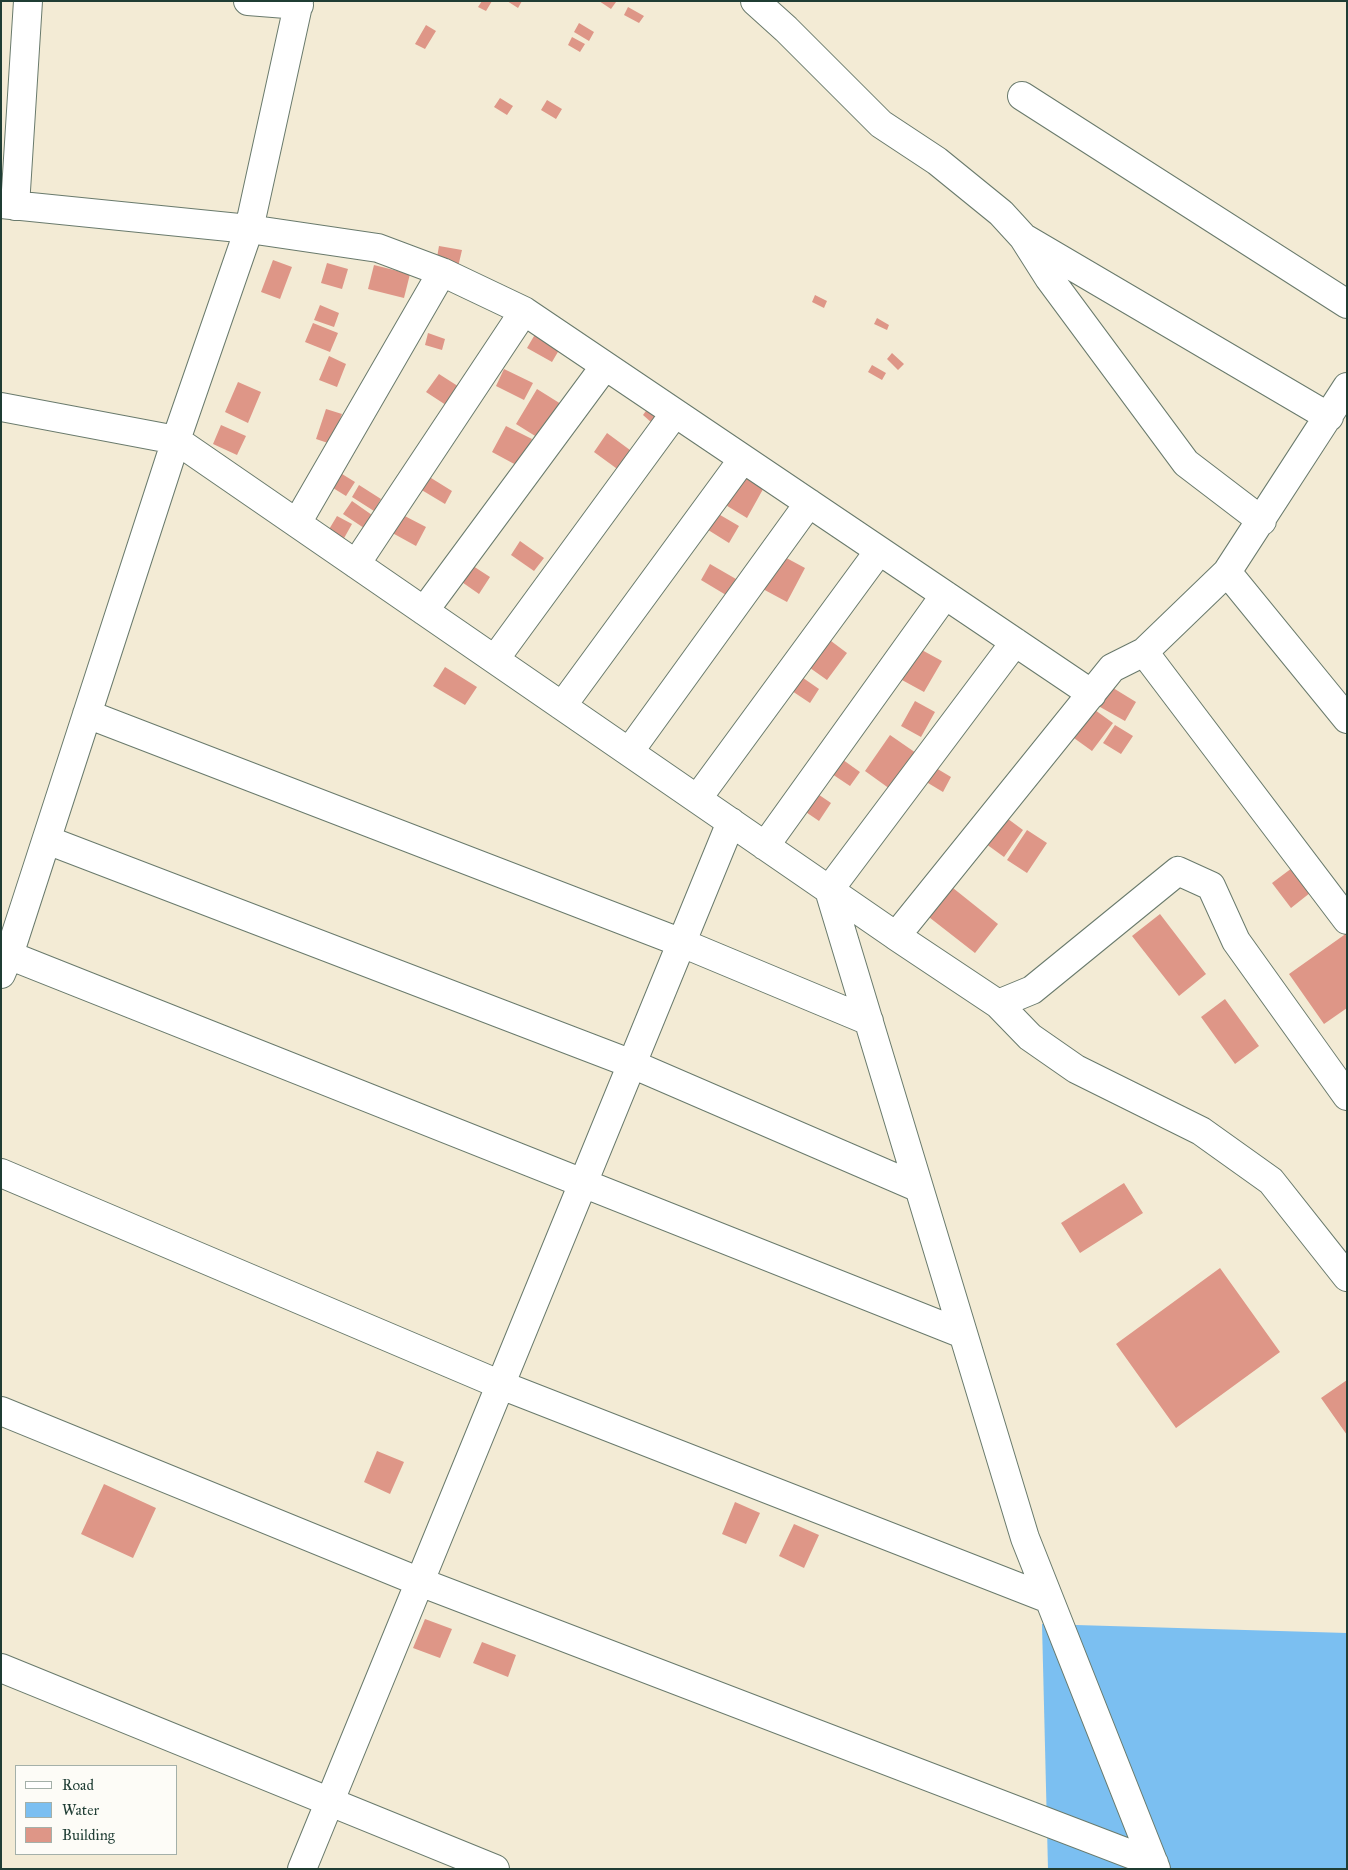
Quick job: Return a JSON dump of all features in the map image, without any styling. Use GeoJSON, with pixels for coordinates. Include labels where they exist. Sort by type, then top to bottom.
{"type":"FeatureCollection","features":[{"type":"Feature","properties":{"kind":"street"},"geometry":{"type":"LineString","coordinates":[[28,1],[8,205],[249,230],[378,248],[442,272],[524,311],[1092,694]]}},
{"type":"Feature","properties":{"kind":"street"},"geometry":{"type":"LineString","coordinates":[[248,1],[299,3],[249,230],[176,440],[46,840],[4,960],[583,1184],[963,1334]]}},
{"type":"Feature","properties":{"kind":"street"},"geometry":{"type":"LineString","coordinates":[[755,1],[786,29],[881,124],[937,161],[1001,212],[1023,237],[1049,278],[1186,462],[1262,521]]}},
{"type":"Feature","properties":{"kind":"street"},"geometry":{"type":"LineString","coordinates":[[1022,96],[1347,304]]}},
{"type":"Feature","properties":{"kind":"street"},"geometry":{"type":"LineString","coordinates":[[1023,237],[1329,417]]}},
{"type":"Feature","properties":{"kind":"street"},"geometry":{"type":"LineString","coordinates":[[297,523],[442,272]]}},
{"type":"Feature","properties":{"kind":"street"},"geometry":{"type":"LineString","coordinates":[[356,564],[524,311]]}},
{"type":"Feature","properties":{"kind":"street"},"geometry":{"type":"LineString","coordinates":[[424,611],[605,366]]}},
{"type":"Feature","properties":{"kind":"street"},"geometry":{"type":"LineString","coordinates":[[896,936],[1112,668],[1144,652],[1227,572],[1262,521],[1347,387]]}},
{"type":"Feature","properties":{"kind":"street"},"geometry":{"type":"LineString","coordinates":[[1,407],[176,440],[896,936],[998,1004],[1030,1037],[1076,1069],[1201,1131],[1270,1182],[1347,1277]]}},
{"type":"Feature","properties":{"kind":"street"},"geometry":{"type":"LineString","coordinates":[[495,659],[676,413]]}},
{"type":"Feature","properties":{"kind":"street"},"geometry":{"type":"LineString","coordinates":[[562,706],[743,459]]}},
{"type":"Feature","properties":{"kind":"street"},"geometry":{"type":"LineString","coordinates":[[629,752],[809,503]]}},
{"type":"Feature","properties":{"kind":"street"},"geometry":{"type":"LineString","coordinates":[[697,799],[879,551]]}},
{"type":"Feature","properties":{"kind":"street"},"geometry":{"type":"LineString","coordinates":[[1227,572],[1347,719]]}},
{"type":"Feature","properties":{"kind":"street"},"geometry":{"type":"LineString","coordinates":[[765,846],[945,595]]}},
{"type":"Feature","properties":{"kind":"street"},"geometry":{"type":"LineString","coordinates":[[829,890],[1015,642]]}},
{"type":"Feature","properties":{"kind":"street"},"geometry":{"type":"LineString","coordinates":[[1144,652],[1347,920]]}},
{"type":"Feature","properties":{"kind":"street"},"geometry":{"type":"LineString","coordinates":[[87,714],[682,943],[869,1021]]}},
{"type":"Feature","properties":{"kind":"street"},"geometry":{"type":"LineString","coordinates":[[302,1869],[731,822]]}},
{"type":"Feature","properties":{"kind":"street"},"geometry":{"type":"LineString","coordinates":[[46,840],[632,1064],[919,1188]]}},
{"type":"Feature","properties":{"kind":"street"},"geometry":{"type":"LineString","coordinates":[[998,1004],[1032,990],[1178,872],[1211,886],[1236,941],[1347,1096]]}},
{"type":"Feature","properties":{"kind":"street"},"geometry":{"type":"LineString","coordinates":[[829,890],[1024,1538],[1155,1866]]}},
{"type":"Feature","properties":{"kind":"street"},"geometry":{"type":"LineString","coordinates":[[1,1174],[501,1385],[1049,1599]]}},
{"type":"Feature","properties":{"kind":"street"},"geometry":{"type":"LineString","coordinates":[[1,1411],[420,1582],[1155,1866]]}},
{"type":"Feature","properties":{"kind":"street"},"geometry":{"type":"LineString","coordinates":[[1,1668],[495,1869]]}},
{"type":"Feature","properties":{"kind":"water"},"geometry":{"type":"Polygon","coordinates":[[[1042,1624],[1347,1633],[1347,1869],[1048,1869],[1042,1624]]]}},
{"type":"Feature","properties":{"kind":"building"},"geometry":{"type":"Polygon","coordinates":[[[482,1],[492,1],[486,11],[478,7],[482,1]]]}},
{"type":"Feature","properties":{"kind":"building"},"geometry":{"type":"Polygon","coordinates":[[[507,1],[522,1],[518,8],[507,1]]]}},
{"type":"Feature","properties":{"kind":"building"},"geometry":{"type":"Polygon","coordinates":[[[599,1],[615,1],[616,2],[611,9],[599,1]]]}},
{"type":"Feature","properties":{"kind":"building"},"geometry":{"type":"Polygon","coordinates":[[[628,7],[644,16],[639,23],[624,15],[628,7]]]}},
{"type":"Feature","properties":{"kind":"building"},"geometry":{"type":"Polygon","coordinates":[[[579,23],[594,32],[589,41],[574,32],[579,23]]]}},
{"type":"Feature","properties":{"kind":"building"},"geometry":{"type":"Polygon","coordinates":[[[426,25],[436,31],[425,49],[415,44],[426,25]]]}},
{"type":"Feature","properties":{"kind":"building"},"geometry":{"type":"Polygon","coordinates":[[[572,37],[585,44],[580,52],[568,45],[572,37]]]}},
{"type":"Feature","properties":{"kind":"building"},"geometry":{"type":"Polygon","coordinates":[[[500,98],[513,106],[507,115],[494,107],[500,98]]]}},
{"type":"Feature","properties":{"kind":"building"},"geometry":{"type":"Polygon","coordinates":[[[547,100],[562,109],[556,119],[541,110],[547,100]]]}},
{"type":"Feature","properties":{"kind":"building"},"geometry":{"type":"Polygon","coordinates":[[[439,246],[462,250],[458,267],[436,263],[439,246]]]}},
{"type":"Feature","properties":{"kind":"building"},"geometry":{"type":"Polygon","coordinates":[[[273,260],[292,267],[280,299],[261,292],[273,260]]]}},
{"type":"Feature","properties":{"kind":"building"},"geometry":{"type":"Polygon","coordinates":[[[327,263],[348,269],[342,289],[321,283],[327,263]]]}},
{"type":"Feature","properties":{"kind":"building"},"geometry":{"type":"Polygon","coordinates":[[[374,265],[410,274],[404,298],[368,289],[374,265]]]}},
{"type":"Feature","properties":{"kind":"building"},"geometry":{"type":"Polygon","coordinates":[[[815,295],[827,301],[824,308],[812,302],[815,295]]]}},
{"type":"Feature","properties":{"kind":"building"},"geometry":{"type":"Polygon","coordinates":[[[320,305],[339,313],[334,327],[314,320],[320,305]]]}},
{"type":"Feature","properties":{"kind":"building"},"geometry":{"type":"Polygon","coordinates":[[[877,318],[889,325],[887,330],[874,324],[877,318]]]}},
{"type":"Feature","properties":{"kind":"building"},"geometry":{"type":"Polygon","coordinates":[[[313,323],[338,333],[330,352],[305,342],[313,323]]]}},
{"type":"Feature","properties":{"kind":"building"},"geometry":{"type":"Polygon","coordinates":[[[537,331],[562,345],[552,362],[527,348],[537,331]]]}},
{"type":"Feature","properties":{"kind":"building"},"geometry":{"type":"Polygon","coordinates":[[[428,333],[445,339],[442,350],[425,345],[428,333]]]}},
{"type":"Feature","properties":{"kind":"building"},"geometry":{"type":"Polygon","coordinates":[[[892,353],[904,364],[898,370],[887,359],[892,353]]]}},
{"type":"Feature","properties":{"kind":"building"},"geometry":{"type":"Polygon","coordinates":[[[329,356],[346,364],[337,387],[319,380],[329,356]]]}},
{"type":"Feature","properties":{"kind":"building"},"geometry":{"type":"Polygon","coordinates":[[[872,365],[886,373],[882,380],[868,372],[872,365]]]}},
{"type":"Feature","properties":{"kind":"building"},"geometry":{"type":"Polygon","coordinates":[[[504,369],[533,383],[524,400],[496,386],[504,369]]]}},
{"type":"Feature","properties":{"kind":"building"},"geometry":{"type":"Polygon","coordinates":[[[439,374],[464,390],[452,409],[426,392],[439,374]]]}},
{"type":"Feature","properties":{"kind":"building"},"geometry":{"type":"Polygon","coordinates":[[[238,382],[261,392],[248,423],[225,412],[238,382]]]}},
{"type":"Feature","properties":{"kind":"building"},"geometry":{"type":"Polygon","coordinates":[[[537,389],[561,404],[540,439],[516,424],[537,389]]]}},
{"type":"Feature","properties":{"kind":"building"},"geometry":{"type":"Polygon","coordinates":[[[653,401],[664,409],[652,423],[643,415],[653,401]]]}},
{"type":"Feature","properties":{"kind":"building"},"geometry":{"type":"Polygon","coordinates":[[[326,409],[342,414],[331,444],[316,439],[326,409]]]}},
{"type":"Feature","properties":{"kind":"building"},"geometry":{"type":"Polygon","coordinates":[[[221,425],[246,436],[237,455],[213,444],[221,425]]]}},
{"type":"Feature","properties":{"kind":"building"},"geometry":{"type":"Polygon","coordinates":[[[506,426],[532,439],[518,466],[492,452],[506,426]]]}},
{"type":"Feature","properties":{"kind":"building"},"geometry":{"type":"Polygon","coordinates":[[[607,433],[634,453],[620,471],[594,452],[607,433]]]}},
{"type":"Feature","properties":{"kind":"building"},"geometry":{"type":"Polygon","coordinates":[[[334,469],[355,482],[346,496],[325,483],[334,469]]]}},
{"type":"Feature","properties":{"kind":"building"},"geometry":{"type":"Polygon","coordinates":[[[745,469],[767,482],[747,518],[724,504],[745,469]]]}},
{"type":"Feature","properties":{"kind":"building"},"geometry":{"type":"Polygon","coordinates":[[[423,473],[452,491],[445,504],[415,486],[423,473]]]}},
{"type":"Feature","properties":{"kind":"building"},"geometry":{"type":"Polygon","coordinates":[[[359,485],[381,499],[374,511],[352,497],[359,485]]]}},
{"type":"Feature","properties":{"kind":"building"},"geometry":{"type":"Polygon","coordinates":[[[352,501],[372,515],[364,528],[343,514],[352,501]]]}},
{"type":"Feature","properties":{"kind":"building"},"geometry":{"type":"Polygon","coordinates":[[[397,512],[426,527],[416,546],[387,530],[397,512]]]}},
{"type":"Feature","properties":{"kind":"building"},"geometry":{"type":"Polygon","coordinates":[[[715,512],[739,526],[729,543],[705,528],[715,512]]]}},
{"type":"Feature","properties":{"kind":"building"},"geometry":{"type":"Polygon","coordinates":[[[337,516],[352,524],[343,540],[328,531],[337,516]]]}},
{"type":"Feature","properties":{"kind":"building"},"geometry":{"type":"Polygon","coordinates":[[[520,541],[544,558],[534,571],[511,555],[520,541]]]}},
{"type":"Feature","properties":{"kind":"building"},"geometry":{"type":"Polygon","coordinates":[[[779,554],[805,568],[787,602],[761,588],[779,554]]]}},
{"type":"Feature","properties":{"kind":"building"},"geometry":{"type":"Polygon","coordinates":[[[470,564],[490,577],[479,594],[459,580],[470,564]]]}},
{"type":"Feature","properties":{"kind":"building"},"geometry":{"type":"Polygon","coordinates":[[[710,564],[736,579],[726,595],[701,580],[710,564]]]}},
{"type":"Feature","properties":{"kind":"building"},"geometry":{"type":"Polygon","coordinates":[[[823,635],[847,653],[827,680],[803,663],[823,635]]]}},
{"type":"Feature","properties":{"kind":"building"},"geometry":{"type":"Polygon","coordinates":[[[920,649],[942,661],[924,692],[902,680],[920,649]]]}},
{"type":"Feature","properties":{"kind":"building"},"geometry":{"type":"Polygon","coordinates":[[[445,667],[477,687],[465,705],[433,686],[445,667]]]}},
{"type":"Feature","properties":{"kind":"building"},"geometry":{"type":"Polygon","coordinates":[[[796,673],[819,689],[810,703],[786,687],[796,673]]]}},
{"type":"Feature","properties":{"kind":"building"},"geometry":{"type":"Polygon","coordinates":[[[1105,683],[1136,702],[1125,721],[1093,703],[1105,683]]]}},
{"type":"Feature","properties":{"kind":"building"},"geometry":{"type":"Polygon","coordinates":[[[915,701],[935,712],[921,737],[901,726],[915,701]]]}},
{"type":"Feature","properties":{"kind":"building"},"geometry":{"type":"Polygon","coordinates":[[[1088,705],[1113,723],[1092,751],[1067,733],[1088,705]]]}},
{"type":"Feature","properties":{"kind":"building"},"geometry":{"type":"Polygon","coordinates":[[[1115,725],[1133,736],[1121,754],[1103,743],[1115,725]]]}},
{"type":"Feature","properties":{"kind":"building"},"geometry":{"type":"Polygon","coordinates":[[[890,735],[916,753],[890,789],[865,771],[890,735]]]}},
{"type":"Feature","properties":{"kind":"building"},"geometry":{"type":"Polygon","coordinates":[[[839,757],[860,772],[850,786],[829,772],[839,757]]]}},
{"type":"Feature","properties":{"kind":"building"},"geometry":{"type":"Polygon","coordinates":[[[931,765],[951,777],[943,792],[923,780],[931,765]]]}},
{"type":"Feature","properties":{"kind":"building"},"geometry":{"type":"Polygon","coordinates":[[[809,788],[831,803],[819,821],[797,806],[809,788]]]}},
{"type":"Feature","properties":{"kind":"building"},"geometry":{"type":"Polygon","coordinates":[[[1000,813],[1023,830],[1004,857],[982,841],[1000,813]]]}},
{"type":"Feature","properties":{"kind":"building"},"geometry":{"type":"Polygon","coordinates":[[[1027,830],[1047,843],[1027,873],[1007,860],[1027,830]]]}},
{"type":"Feature","properties":{"kind":"building"},"geometry":{"type":"Polygon","coordinates":[[[1296,865],[1315,889],[1291,908],[1272,883],[1296,865]]]}},
{"type":"Feature","properties":{"kind":"building"},"geometry":{"type":"Polygon","coordinates":[[[948,884],[998,924],[975,953],[925,914],[948,884]]]}},
{"type":"Feature","properties":{"kind":"building"},"geometry":{"type":"Polygon","coordinates":[[[1160,914],[1206,974],[1179,996],[1132,936],[1160,914]]]}},
{"type":"Feature","properties":{"kind":"building"},"geometry":{"type":"Polygon","coordinates":[[[1347,933],[1347,1008],[1324,1024],[1289,974],[1347,933]]]}},
{"type":"Feature","properties":{"kind":"building"},"geometry":{"type":"Polygon","coordinates":[[[1225,999],[1259,1046],[1235,1064],[1201,1017],[1225,999]]]}},
{"type":"Feature","properties":{"kind":"building"},"geometry":{"type":"Polygon","coordinates":[[[1124,1183],[1143,1213],[1080,1253],[1061,1223],[1124,1183]]]}},
{"type":"Feature","properties":{"kind":"building"},"geometry":{"type":"Polygon","coordinates":[[[1220,1268],[1280,1352],[1176,1428],[1116,1344],[1220,1268]]]}},
{"type":"Feature","properties":{"kind":"building"},"geometry":{"type":"Polygon","coordinates":[[[1347,1380],[1347,1435],[1321,1398],[1347,1380]]]}},
{"type":"Feature","properties":{"kind":"building"},"geometry":{"type":"Polygon","coordinates":[[[377,1451],[404,1462],[390,1494],[364,1482],[377,1451]]]}},
{"type":"Feature","properties":{"kind":"building"},"geometry":{"type":"Polygon","coordinates":[[[104,1484],[156,1508],[133,1558],[81,1534],[104,1484]]]}},
{"type":"Feature","properties":{"kind":"building"},"geometry":{"type":"Polygon","coordinates":[[[735,1502],[760,1513],[746,1544],[722,1534],[735,1502]]]}},
{"type":"Feature","properties":{"kind":"building"},"geometry":{"type":"Polygon","coordinates":[[[794,1524],[819,1535],[804,1568],[779,1556],[794,1524]]]}},
{"type":"Feature","properties":{"kind":"building"},"geometry":{"type":"Polygon","coordinates":[[[425,1619],[452,1629],[440,1658],[413,1648],[425,1619]]]}},
{"type":"Feature","properties":{"kind":"building"},"geometry":{"type":"Polygon","coordinates":[[[482,1642],[516,1655],[508,1677],[473,1663],[482,1642]]]}}]}
